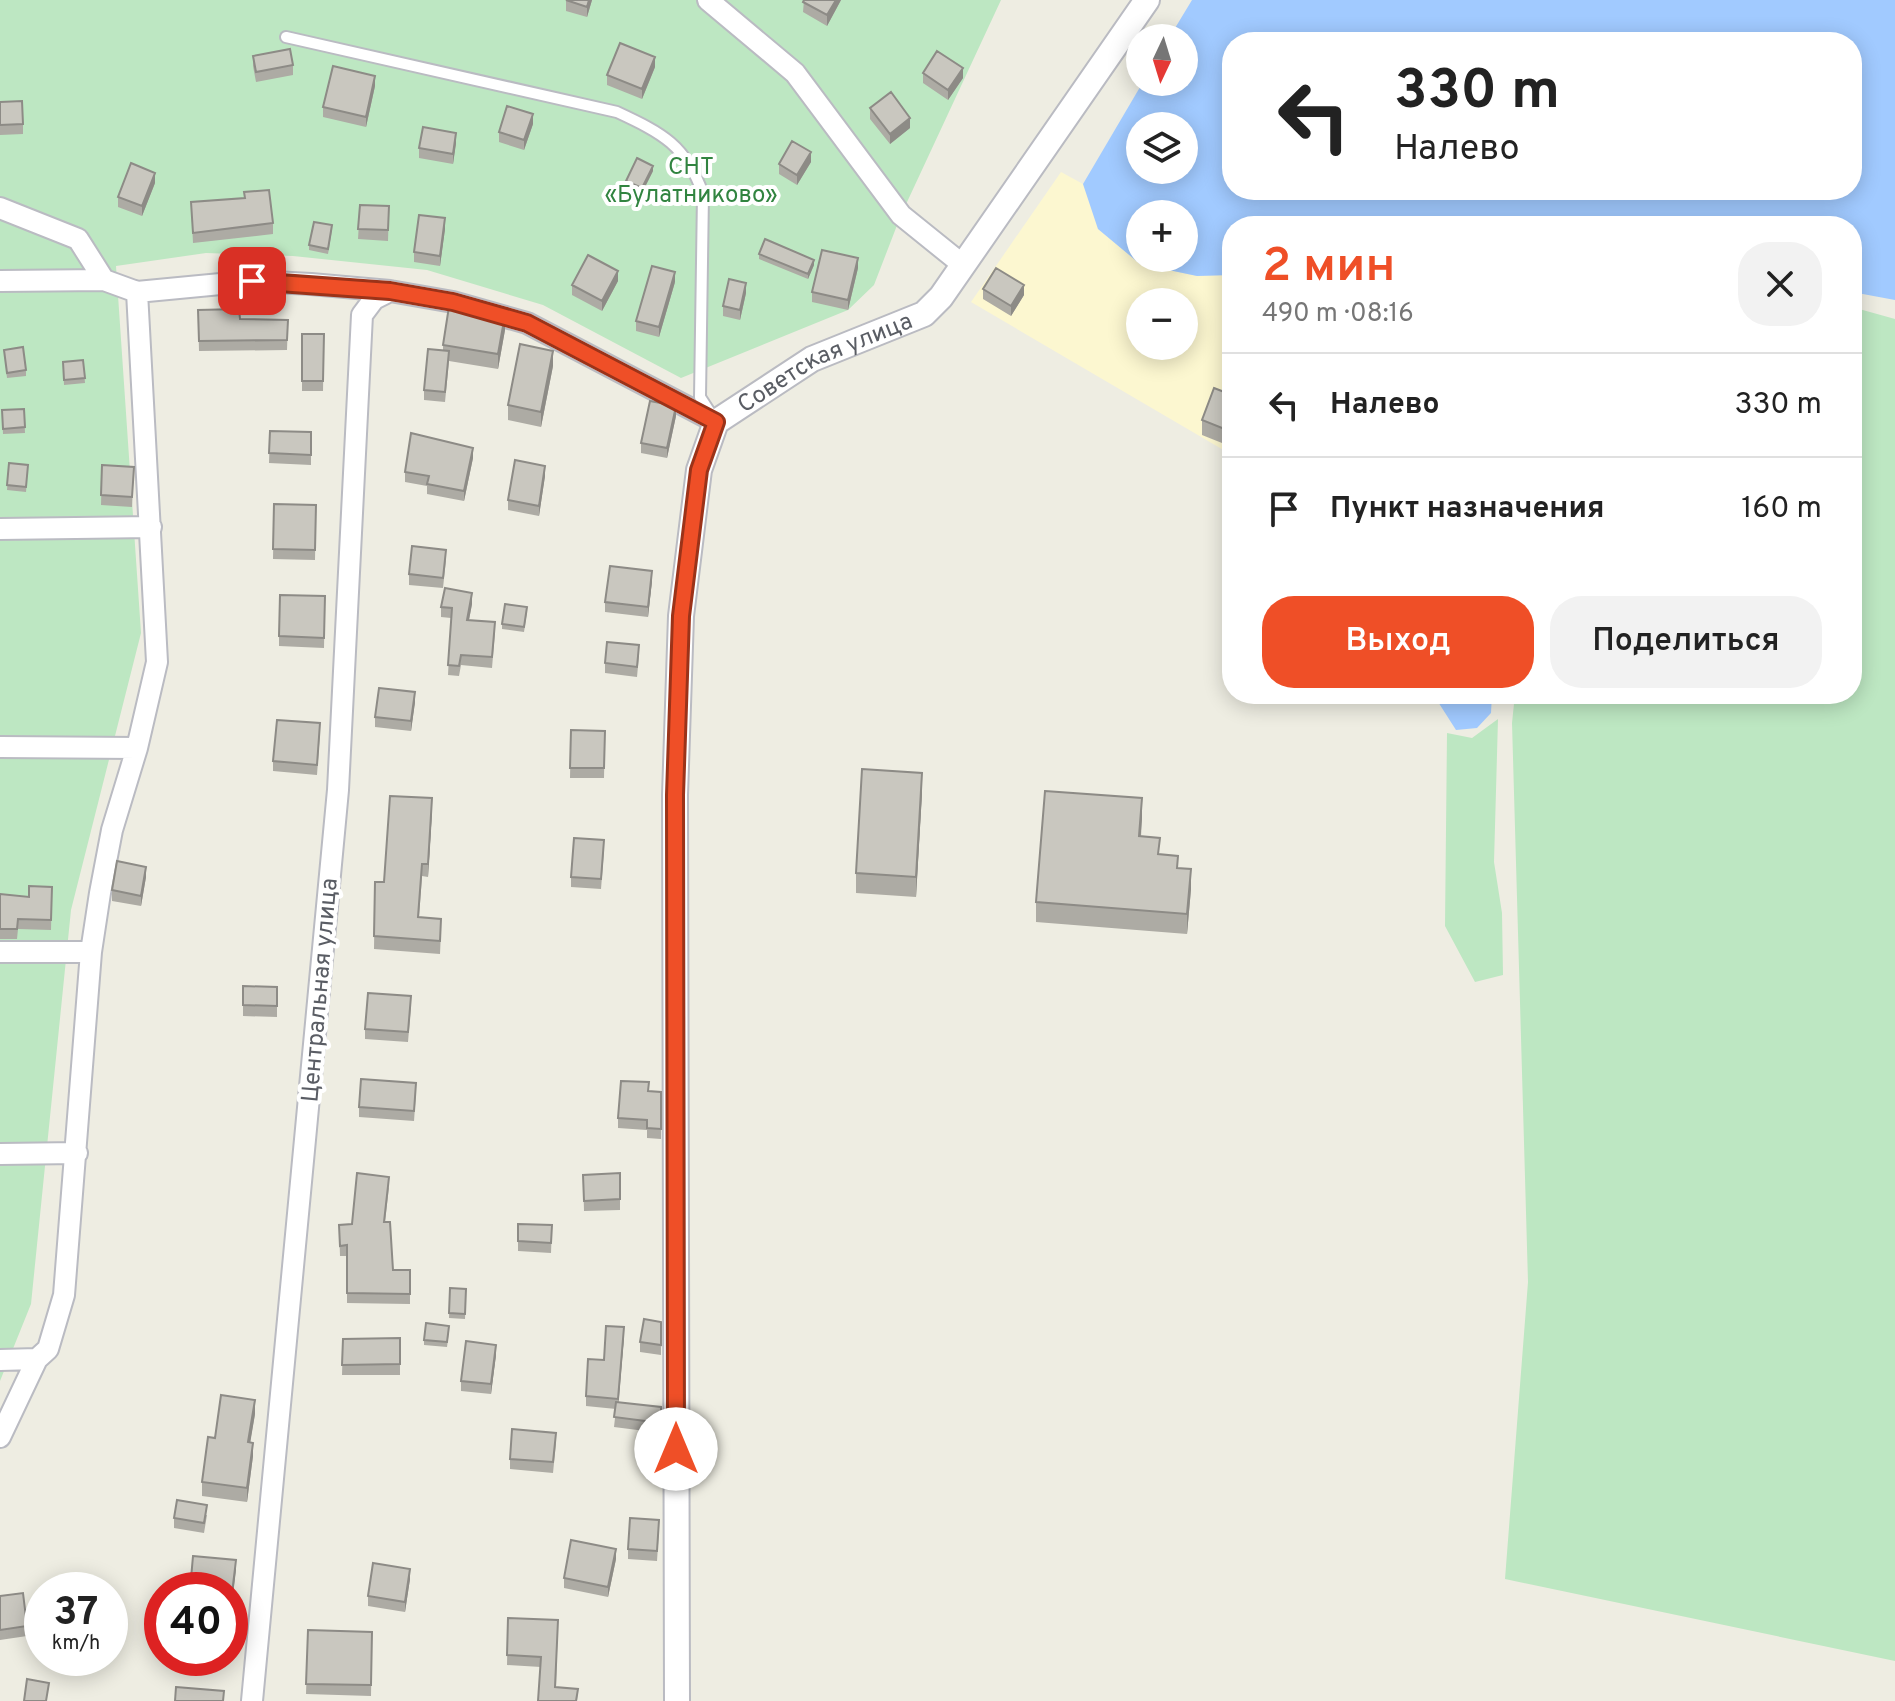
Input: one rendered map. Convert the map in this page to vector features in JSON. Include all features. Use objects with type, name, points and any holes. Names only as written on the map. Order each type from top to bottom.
[{"type":"street","points":[[710,0],[795,73],[901,215],[963,265],[1147,0]]},
{"type":"street","points":[[0,208],[78,239],[104,280]]},
{"type":"street","name":"Советская улица","points":[[677,1701],[675,795],[681,616],[699,470],[716,422],[812,359],[924,314],[963,265]]},
{"type":"street","points":[[0,281],[104,280],[137,292],[252,281],[390,291],[453,302],[527,323],[716,422]]},
{"type":"street","name":"Центральная улица","points":[[252,1701],[338,790],[362,315],[374,299],[390,291]]},
{"type":"street","points":[[0,1437],[37,1359],[48,1349],[64,1295],[91,952],[112,830],[137,748],[157,662],[137,292]]},
{"type":"street","points":[[0,529],[151,527]]},
{"type":"street","points":[[0,747],[137,748]]},
{"type":"street","points":[[0,952],[91,952]]},
{"type":"street","points":[[0,1154],[77,1153]]},
{"type":"street","points":[[0,1360],[37,1359]]},
{"type":"lane","points":[[286,37],[617,112],[663,133],[693,165],[703,194],[700,397],[716,422]]},
{"type":"green space","name":"СНТ «Булатниково»","points":[[0,0],[1001,0],[901,215],[874,285],[848,310],[681,378],[543,305],[427,270],[293,256],[206,253],[116,266],[141,633],[71,910],[31,1304],[0,1381]]},
{"type":"green space","points":[[1862,310],[1895,319],[1895,1661],[1505,1579],[1528,1282],[1512,723],[1514,704],[1862,704]]},
{"type":"green space","points":[[1498,719],[1494,862],[1502,913],[1503,975],[1475,982],[1445,926],[1447,733],[1472,738]]},
{"type":"sand","points":[[1061,172],[1083,184],[1098,229],[1126,252],[1126,272],[1222,275],[1222,449],[971,302]]},
{"type":"water","points":[[1192,0],[1895,0],[1895,300],[1862,294],[1862,216],[1222,216],[1222,275],[1197,276],[1178,272],[1198,272],[1198,200],[1126,200],[1126,252],[1098,229],[1083,184],[1135,96],[1198,96],[1198,24],[1177,24]]},
{"type":"water","points":[[1439,704],[1491,704],[1491,713],[1477,728],[1456,730]]},
{"type":"building","points":[[566,0],[589,0],[587,7]]},
{"type":"building","points":[[804,0],[836,0],[827,15]]},
{"type":"building","points":[[620,43],[655,57],[642,89],[607,75]]},
{"type":"building","points":[[290,49],[293,65],[256,72],[253,56]]},
{"type":"building","points":[[937,51],[963,68],[948,90],[923,73]]},
{"type":"building","points":[[333,66],[375,76],[366,117],[323,107]]},
{"type":"building","points":[[891,92],[910,118],[890,134],[870,108]]},
{"type":"building","points":[[22,101],[23,124],[0,125],[0,102]]},
{"type":"building","points":[[507,106],[533,114],[524,140],[499,132]]},
{"type":"building","points":[[423,127],[456,133],[453,154],[419,148]]},
{"type":"building","points":[[792,141],[811,152],[797,175],[779,164]]},
{"type":"building","points":[[637,158],[653,166],[642,188],[626,181]]},
{"type":"building","points":[[131,163],[155,173],[142,206],[118,197]]},
{"type":"building","points":[[269,190],[273,223],[193,233],[191,202],[245,198],[244,192]]},
{"type":"building","points":[[360,205],[389,206],[388,230],[358,229]]},
{"type":"building","points":[[419,215],[445,218],[440,256],[414,252]]},
{"type":"building","points":[[314,222],[332,225],[328,249],[309,245]]},
{"type":"building","points":[[765,239],[814,260],[808,274],[759,254]]},
{"type":"building","points":[[822,250],[858,258],[848,300],[812,292]]},
{"type":"building","points":[[588,255],[618,271],[602,301],[572,285]]},
{"type":"building","points":[[652,266],[675,272],[659,327],[636,321]]},
{"type":"building","points":[[996,268],[1024,285],[1011,306],[983,289]]},
{"type":"building","points":[[729,279],[746,283],[740,310],[723,306]]},
{"type":"building","points":[[450,300],[505,315],[498,354],[443,345]]},
{"type":"building","points":[[239,309],[240,319],[288,320],[287,340],[199,341],[198,310]]},
{"type":"building","points":[[302,334],[324,334],[323,381],[302,381]]},
{"type":"building","points":[[520,344],[553,351],[541,412],[508,405]]},
{"type":"building","points":[[23,347],[26,370],[7,373],[4,350]]},
{"type":"building","points":[[428,349],[449,351],[445,392],[424,390]]},
{"type":"building","points":[[83,360],[85,378],[64,380],[63,362]]},
{"type":"building","points":[[1214,388],[1222,391],[1222,428],[1202,420]]},
{"type":"building","points":[[650,401],[676,406],[667,448],[641,443]]},
{"type":"building","points":[[24,409],[25,427],[3,429],[2,410]]},
{"type":"building","points":[[270,431],[311,432],[311,455],[269,453]]},
{"type":"building","points":[[411,433],[473,448],[464,491],[427,484],[429,476],[405,472]]},
{"type":"building","points":[[515,460],[545,466],[539,506],[508,500]]},
{"type":"building","points":[[9,463],[28,465],[26,487],[7,485]]},
{"type":"building","points":[[102,465],[134,467],[132,497],[101,495]]},
{"type":"building","points":[[274,504],[316,505],[315,550],[273,549]]},
{"type":"building","points":[[412,546],[446,550],[443,578],[409,574]]},
{"type":"building","points":[[610,566],[652,571],[648,607],[605,602]]},
{"type":"building","points":[[445,588],[472,593],[467,620],[495,622],[492,657],[461,655],[459,666],[448,665],[452,608],[441,607]]},
{"type":"building","points":[[280,595],[325,596],[324,638],[279,636]]},
{"type":"building","points":[[505,604],[527,607],[524,627],[502,624]]},
{"type":"building","points":[[607,642],[639,645],[637,667],[605,663]]},
{"type":"building","points":[[379,688],[415,692],[411,721],[375,717]]},
{"type":"building","points":[[277,720],[320,723],[317,765],[273,761]]},
{"type":"building","points":[[571,730],[605,731],[604,768],[570,768]]},
{"type":"building","points":[[862,769],[922,773],[916,877],[856,873]]},
{"type":"building","points":[[1045,791],[1142,798],[1139,836],[1160,838],[1158,854],[1178,856],[1177,868],[1191,869],[1187,914],[1036,902]]},
{"type":"building","points":[[390,796],[432,798],[428,864],[422,864],[418,917],[441,919],[440,941],[374,936],[375,882],[384,882]]},
{"type":"building","points":[[574,838],[604,840],[601,879],[571,877]]},
{"type":"building","points":[[117,861],[146,867],[141,896],[112,890]]},
{"type":"building","points":[[29,886],[52,887],[51,920],[18,919],[17,929],[0,929],[0,894],[29,897]]},
{"type":"building","points":[[243,986],[277,987],[277,1006],[243,1005]]},
{"type":"building","points":[[368,993],[411,996],[408,1032],[365,1029]]},
{"type":"building","points":[[361,1079],[416,1083],[414,1111],[359,1107]]},
{"type":"building","points":[[621,1081],[649,1082],[648,1091],[661,1092],[661,1129],[647,1128],[647,1120],[618,1118]]},
{"type":"building","points":[[357,1173],[389,1177],[384,1222],[390,1222],[393,1270],[410,1270],[410,1294],[347,1293],[347,1245],[340,1246],[339,1225],[352,1224]]},
{"type":"building","points":[[620,1173],[620,1199],[584,1201],[583,1175]]},
{"type":"building","points":[[518,1224],[552,1225],[551,1243],[518,1241]]},
{"type":"building","points":[[450,1288],[466,1289],[465,1314],[449,1313]]},
{"type":"building","points":[[644,1319],[661,1322],[661,1345],[640,1342]]},
{"type":"building","points":[[426,1323],[449,1326],[447,1342],[424,1340]]},
{"type":"building","points":[[606,1326],[624,1327],[618,1399],[586,1396],[588,1359],[604,1360]]},
{"type":"building","points":[[400,1338],[400,1364],[342,1365],[343,1339]]},
{"type":"building","points":[[466,1341],[496,1345],[491,1384],[461,1381]]},
{"type":"building","points":[[221,1395],[255,1400],[248,1442],[253,1443],[247,1488],[202,1482],[208,1437],[215,1438]]},
{"type":"building","points":[[616,1402],[661,1407],[661,1423],[614,1417]]},
{"type":"building","points":[[512,1429],[556,1433],[553,1462],[510,1459]]},
{"type":"building","points":[[177,1500],[207,1505],[204,1523],[174,1518]]},
{"type":"building","points":[[630,1518],[659,1520],[657,1551],[628,1549]]},
{"type":"building","points":[[571,1540],[616,1549],[608,1587],[564,1578]]},
{"type":"building","points":[[193,1556],[236,1560],[235,1572],[192,1572]]},
{"type":"building","points":[[373,1563],[410,1569],[405,1602],[368,1596]]},
{"type":"building","points":[[23,1593],[24,1626],[0,1630],[0,1596]]},
{"type":"building","points":[[508,1618],[558,1620],[555,1687],[578,1689],[576,1701],[538,1701],[541,1657],[507,1655]]},
{"type":"building","points":[[308,1630],[372,1632],[371,1685],[306,1684]]},
{"type":"building","points":[[27,1679],[49,1683],[46,1701],[24,1701]]},
{"type":"building","points":[[176,1687],[224,1691],[223,1701],[175,1701]]},
{"type":"route","points":[[252,281],[390,291],[453,302],[527,323],[716,422],[699,470],[681,616],[675,795],[676,1449]]}]
